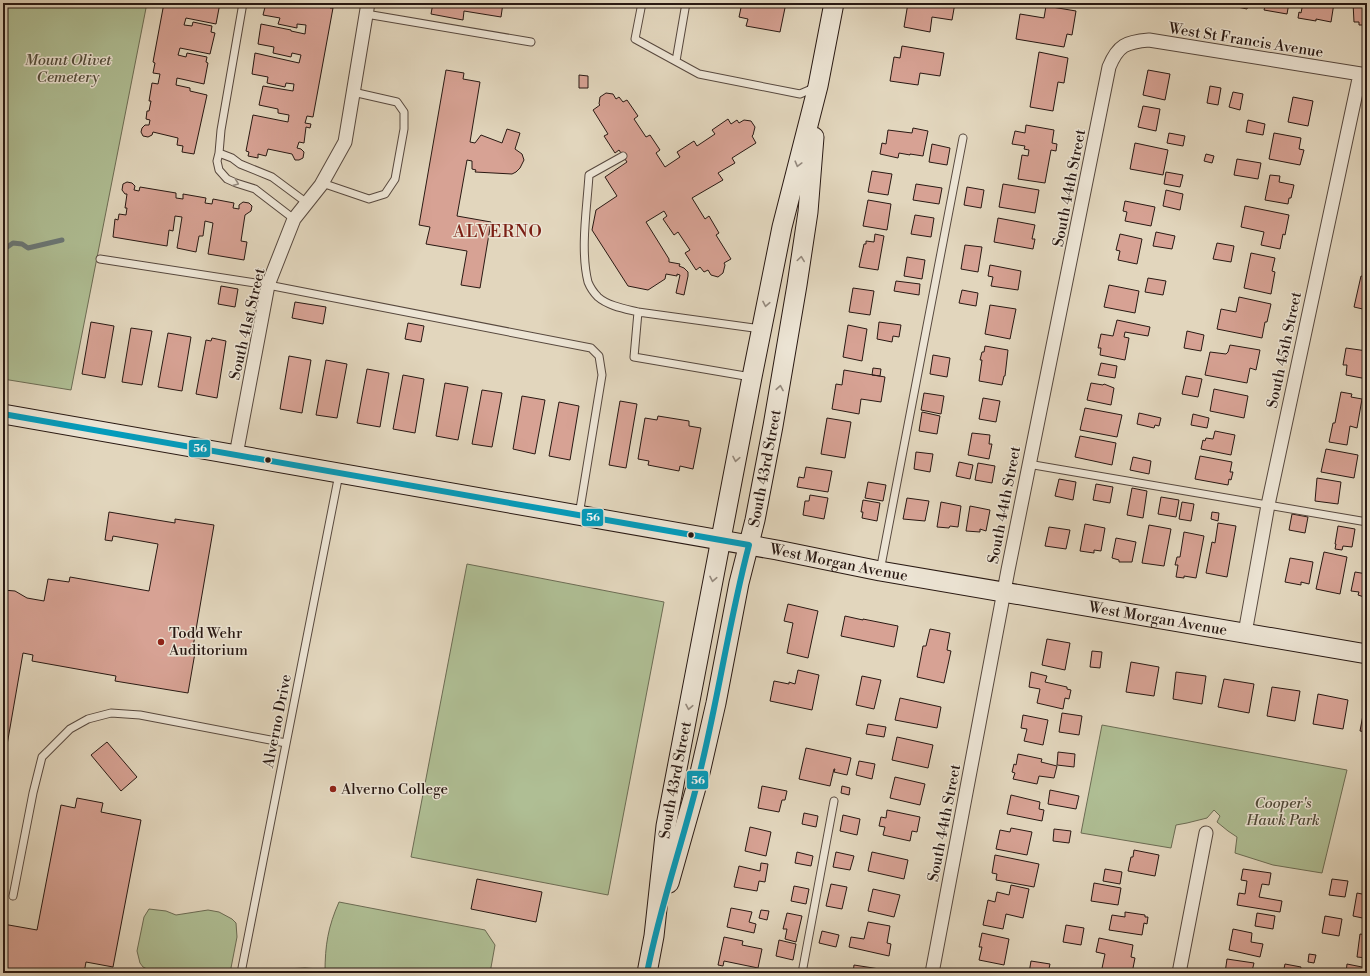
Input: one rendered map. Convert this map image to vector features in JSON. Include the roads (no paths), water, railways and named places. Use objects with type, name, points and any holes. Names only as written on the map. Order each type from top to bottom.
[{"type":"main road","name":"South 43rd Street","points":[[647,973],[654,936],[666,826],[743,421],[783,221],[818,86],[834,3]]},
{"type":"main road","name":"South 43rd Street","points":[[654,936],[699,777],[716,703],[739,583],[755,520],[773,426],[808,212],[818,86]]},
{"type":"main road","name":"West Morgan Avenue","points":[[3,414],[749,545],[880,571],[1367,654]]},
{"type":"main road","points":[[743,421],[773,426]]},
{"type":"street","name":"South 41st Street","points":[[236,455],[268,285],[294,219],[322,183],[345,142],[367,8]]},
{"type":"street","name":"West St Francis Avenue","points":[[1121,48],[1134,42],[1149,40],[1363,74]]},
{"type":"street","name":"South 44th Street","points":[[932,973],[1028,464],[1078,227],[1109,67],[1114,55],[1121,48]]},
{"type":"street","name":"South 45th Street","points":[[1244,633],[1268,505],[1363,74]]},
{"type":"street","points":[[1178,973],[1206,833]]},
{"type":"lane","points":[[243,3],[221,130],[220,154],[217,161],[218,170],[227,178],[236,183],[255,189],[294,219]]},
{"type":"lane","points":[[642,3],[635,39],[699,74],[800,94],[818,86]]},
{"type":"lane","points":[[676,61],[686,3]]},
{"type":"lane","points":[[367,8],[531,42]]},
{"type":"lane","points":[[322,183],[369,199],[385,194],[395,179],[404,129],[404,112],[397,102],[353,92]]},
{"type":"lane","points":[[880,571],[963,138]]},
{"type":"lane","points":[[220,154],[272,177],[307,203]]},
{"type":"lane","points":[[623,156],[589,175],[585,234],[586,264],[589,284],[599,298],[618,308],[638,312],[761,329]]},
{"type":"lane","points":[[100,259],[268,285],[591,348],[599,356],[602,375],[579,516]]},
{"type":"lane","points":[[638,312],[634,357],[752,377]]},
{"type":"lane","points":[[1028,464],[1367,522]]},
{"type":"lane","name":"Alverno Drive","points":[[241,973],[339,474]]},
{"type":"lane","points":[[14,896],[33,793],[42,757],[70,729],[88,720],[111,713],[140,715],[286,743]]},
{"type":"lane","points":[[802,973],[834,801]]},
{"type":"waterway","points":[[3,250],[13,243],[22,244],[28,248],[62,240]]},
{"type":"place","name":"Todd Wehr Auditorium","points":[[161,642]]},
{"type":"place","name":"Alverno College","points":[[333,789]]},
{"type":"district","name":"ALVERNO","points":[[498,231]]},
{"type":"park label","name":"Mount Olivet Cemetery","points":[[68,68]]},
{"type":"park label","name":"Cooper's Hawk Park","points":[[1283,812]]}]
